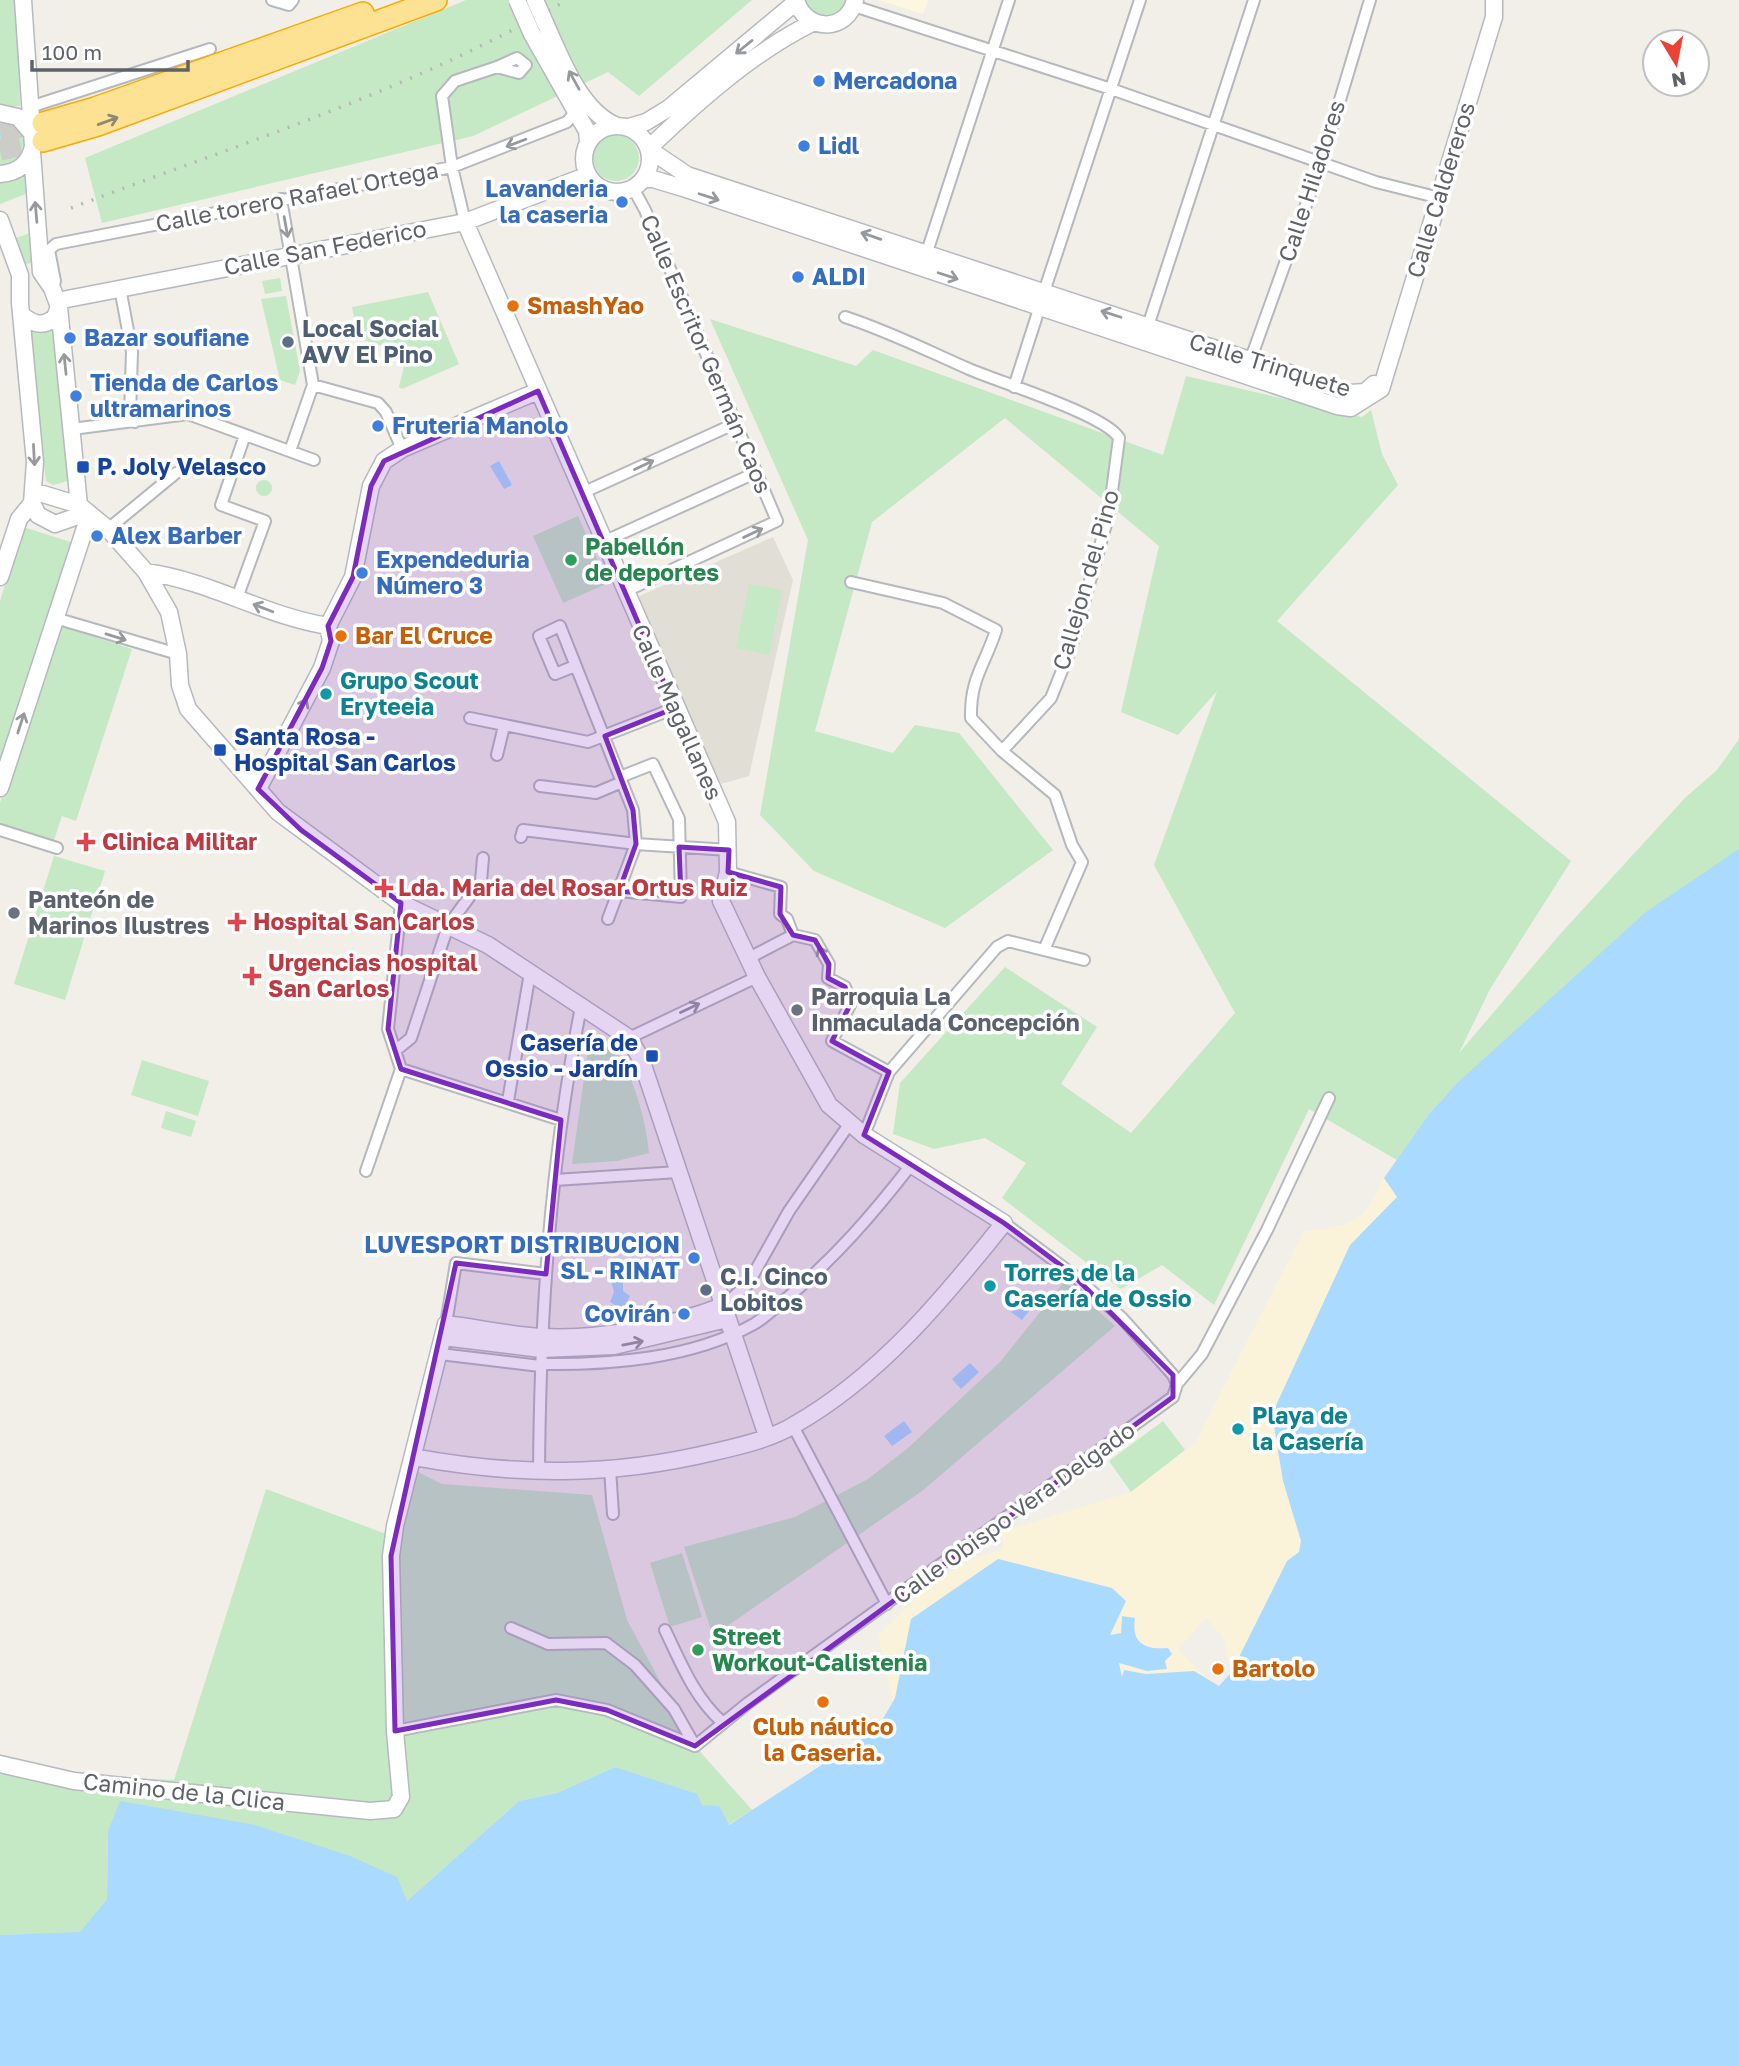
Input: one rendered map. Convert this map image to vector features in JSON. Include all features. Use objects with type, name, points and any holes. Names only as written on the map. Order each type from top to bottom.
[{"type":"highway","points":[[36,131],[398,0]]},
{"type":"highway","points":[[36,131],[98,125],[436,0]]},
{"type":"street","points":[[0,788],[86,525],[79,505],[56,299],[41,272],[36,131],[23,0]]},
{"type":"street","points":[[272,0],[291,3]]},
{"type":"street","points":[[517,0],[532,34],[587,131],[584,162],[588,175],[603,189],[623,192],[638,184],[650,165],[649,149],[642,135],[593,109],[578,88],[535,0]]},
{"type":"street","points":[[926,255],[1009,0]]},
{"type":"street","points":[[1014,387],[1140,0]]},
{"type":"street","points":[[1148,326],[1254,0]]},
{"type":"street","name":"Calle Hiladores","points":[[1250,361],[1321,163],[1370,0]]},
{"type":"street","name":"Calle Caldereros","points":[[1382,380],[1494,15],[1494,0]]},
{"type":"street","points":[[588,142],[599,131],[646,122],[668,108],[796,1],[805,18],[813,23],[832,25],[841,21],[855,3],[1376,182],[1440,198]]},
{"type":"street","points":[[649,149],[678,120],[781,39],[813,23]]},
{"type":"street","points":[[0,174],[20,169],[36,131],[210,49]]},
{"type":"street","points":[[465,222],[452,167],[442,96],[455,81],[497,67]]},
{"type":"street","name":"Calle torero Rafael Ortega","points":[[56,299],[51,247],[78,239],[452,167],[567,122],[575,112]]},
{"type":"street","points":[[0,113],[18,117],[36,131]]},
{"type":"street","name":"Calle Trinquete","points":[[649,149],[687,175],[926,255],[1343,408],[1359,406],[1369,399],[1381,389],[1382,380]]},
{"type":"street","name":"Calle San Federico","points":[[21,314],[28,321],[42,324],[55,317],[56,299],[465,222],[588,175]]},
{"type":"street","name":"Calle Trinquete","points":[[638,184],[673,185],[1042,299],[1148,326],[1350,393],[1365,392],[1382,380]]},
{"type":"street","name":"Calle Escritor Germán Caos","points":[[624,592],[777,522],[645,210],[638,184]]},
{"type":"street","points":[[281,199],[313,385],[290,451]]},
{"type":"street","points":[[0,220],[20,275],[21,314],[35,461],[33,497],[38,515],[55,524],[75,517],[79,505]]},
{"type":"street","name":"Calle Magallanes","points":[[465,222],[624,592],[727,822],[728,873],[721,901],[747,959],[810,1077],[829,1105],[864,1135],[911,1165]]},
{"type":"street","points":[[20,275],[41,272]]},
{"type":"street","points":[[120,288],[132,352],[132,419]]},
{"type":"street","name":"Callejon del Pino","points":[[845,317],[886,331],[1106,426],[1117,434],[1120,443],[1110,514],[1097,549],[1071,648],[1051,698],[1002,751]]},
{"type":"street","points":[[313,385],[378,403],[386,412],[402,449]]},
{"type":"street","points":[[257,789],[322,668],[331,641],[328,626],[353,577],[372,486],[384,461],[402,449],[538,391]]},
{"type":"street","points":[[72,429],[132,419],[188,414],[314,460]]},
{"type":"street","points":[[582,493],[734,424]]},
{"type":"street","points":[[237,598],[265,521],[221,505],[245,435]]},
{"type":"street","points":[[108,528],[176,472]]},
{"type":"street","points":[[603,542],[755,472]]},
{"type":"street","points":[[33,497],[79,505],[108,528],[146,572],[166,604],[178,654],[180,685],[188,709],[257,789],[301,830],[401,903],[488,945],[629,1038],[640,1059],[767,1436]]},
{"type":"street","points":[[0,577],[19,519],[33,497]]},
{"type":"street","points":[[146,572],[195,582],[300,622],[328,626]]},
{"type":"street","points":[[852,582],[943,603],[996,631],[977,671],[971,699],[971,718],[1002,751],[1055,795],[1072,845],[1082,862],[1044,950]]},
{"type":"street","points":[[55,618],[178,654]]},
{"type":"street","points":[[575,666],[633,810],[636,844],[608,919]]},
{"type":"street","points":[[471,718],[588,742],[675,708]]},
{"type":"street","points":[[497,755],[503,726]]},
{"type":"street","points":[[540,786],[596,793],[653,764],[679,819],[681,897],[619,891]]},
{"type":"street","points":[[0,830],[57,848]]},
{"type":"street","points":[[522,834],[729,850]]},
{"type":"street","points":[[396,1050],[411,1038],[448,926],[481,881],[483,859]]},
{"type":"street","points":[[728,873],[781,887],[780,914],[787,919],[793,934]]},
{"type":"street","points":[[366,1171],[401,1069],[388,1029],[401,903]]},
{"type":"street","points":[[747,959],[793,934],[815,940],[829,964],[828,978],[845,987],[851,1003],[832,1041],[889,1072]]},
{"type":"street","points":[[864,1135],[889,1072],[997,947],[1008,941],[1084,960]]},
{"type":"street","points":[[508,1101],[530,973]]},
{"type":"street","points":[[629,1038],[757,977]]},
{"type":"street","points":[[539,1473],[540,1354],[546,1274],[561,1120],[581,1007]]},
{"type":"street","points":[[401,1069],[561,1120]]},
{"type":"street","name":"Calle Obispo Vera Delgado","points":[[695,1746],[722,1722],[1172,1397],[1177,1384],[1202,1354],[1267,1230],[1329,1098]]},
{"type":"street","points":[[728,1320],[789,1211],[850,1123]]},
{"type":"street","points":[[443,1338],[540,1354],[614,1346],[728,1320],[755,1323],[810,1279],[861,1229],[911,1165],[1004,1223],[1071,1273],[1122,1318],[1173,1375],[1177,1384]]},
{"type":"street","points":[[555,1180],[678,1172]]},
{"type":"street","points":[[413,1457],[473,1468],[539,1473],[610,1469],[689,1458],[793,1426],[845,1391],[908,1333],[937,1305],[1004,1223]]},
{"type":"street","points":[[546,1274],[456,1264],[443,1338],[391,1556],[395,1731],[556,1700],[607,1710],[695,1746]]},
{"type":"street","points":[[793,1426],[887,1604]]},
{"type":"street","points":[[610,1469],[613,1514]]},
{"type":"street","points":[[511,1628],[548,1644],[606,1643],[635,1665],[674,1709],[695,1746]]},
{"type":"street","points":[[665,1630],[694,1689],[706,1707],[722,1722]]},
{"type":"street","name":"Camino de la Clica","points":[[0,1764],[74,1781],[370,1811],[394,1809],[401,1797],[395,1731]]},
{"type":"highlighted area","points":[[538,391],[675,708],[605,736],[633,810],[636,844],[619,891],[681,897],[679,847],[729,850],[728,872],[781,887],[780,914],[793,935],[815,940],[829,964],[828,978],[845,987],[851,1003],[832,1041],[889,1072],[864,1135],[1004,1223],[1071,1273],[1173,1375],[1173,1397],[695,1746],[607,1710],[556,1700],[395,1731],[391,1556],[456,1263],[546,1274],[561,1120],[401,1069],[388,1029],[401,903],[301,830],[258,789],[322,668],[331,641],[328,626],[353,577],[371,486],[384,461]]},
{"type":"shaded area","points":[[879,0],[928,0],[923,14]]},
{"type":"shaded area","points":[[773,537],[793,580],[749,776],[721,784],[635,598]]},
{"type":"green space","points":[[0,0],[16,0],[20,106],[0,107]]},
{"type":"green space","points":[[466,0],[752,0],[639,96],[608,72],[473,136],[102,223],[85,158]]},
{"type":"green space","points":[[801,0],[846,0],[840,12],[834,16],[823,17],[814,13]]},
{"type":"green space","points":[[0,121],[17,126],[25,139],[19,159],[0,166]]},
{"type":"green space","points":[[616,135],[632,142],[639,158],[632,174],[616,181],[600,174],[593,158],[600,142]]},
{"type":"green space","points":[[26,173],[28,193],[0,204],[0,178]]},
{"type":"green space","points":[[32,232],[34,262],[24,265],[14,239]]},
{"type":"green space","points":[[280,278],[282,291],[265,294],[262,281]]},
{"type":"green space","points":[[428,292],[459,364],[402,389],[399,387],[407,354],[358,338],[352,307]]},
{"type":"green space","points":[[286,296],[300,371],[295,385],[280,380],[261,299]]},
{"type":"green space","points":[[710,319],[856,366],[873,350],[1163,455],[1186,376],[1362,417],[1371,410],[1382,454],[1398,485],[1277,621],[1571,861],[1490,989],[1459,1053],[1562,932],[1685,798],[1717,770],[1739,739],[1739,855],[1456,1084],[1429,1114],[1397,1160],[1309,1109],[1214,1305],[1162,1265],[1121,1289],[1002,1198],[1026,1163],[985,1138],[934,1149],[893,1134],[900,1083],[1005,967],[1097,1027],[1061,1084],[1131,1133],[1235,1013],[1154,865],[1217,691],[1178,735],[1121,712],[1159,546],[1005,418],[872,522],[815,731],[893,753],[915,725],[959,733],[1053,850],[945,928],[814,871],[760,815],[808,540]]},
{"type":"green space","points":[[54,326],[71,480],[53,485],[46,481],[26,333],[29,329]]},
{"type":"green space","points":[[261,480],[267,480],[272,488],[270,494],[261,496],[256,491],[256,485]]},
{"type":"green space","name":"Pabellón de deportes","points":[[578,516],[608,583],[563,603],[533,536]]},
{"type":"green space","points":[[23,527],[71,542],[0,771],[0,601]]},
{"type":"green space","points":[[749,584],[782,590],[769,655],[736,648]]},
{"type":"green space","points":[[58,625],[132,649],[76,821],[62,816],[53,843],[0,826],[0,803]]},
{"type":"green space","points":[[54,856],[105,871],[65,1000],[14,984]]},
{"type":"green space","points":[[594,1037],[617,1054],[629,1075],[646,1129],[649,1153],[617,1161],[572,1164],[588,1050]]},
{"type":"green space","points":[[142,1060],[209,1081],[198,1116],[131,1095]]},
{"type":"green space","points":[[166,1111],[196,1121],[191,1137],[161,1128]]},
{"type":"green space","points":[[1065,1281],[1115,1326],[922,1491],[713,1636],[684,1547],[795,1517],[868,1479],[908,1448],[1000,1362]]},
{"type":"green space","points":[[1163,1421],[1185,1450],[1131,1492],[1109,1461]]},
{"type":"green space","points":[[410,1468],[442,1484],[592,1495],[627,1620],[695,1746],[752,1810],[728,1825],[702,1805],[615,1767],[557,1793],[519,1801],[407,1901],[108,1831],[107,1899],[80,1933],[0,1935],[0,1757],[66,1775],[174,1780],[266,1489],[394,1537]]},
{"type":"green space","points":[[682,1553],[702,1617],[670,1627],[650,1563]]},
{"type":"sand","name":"Playa de la Casería","points":[[1384,1178],[1398,1197],[1302,1546],[1231,1673],[1223,1637],[1206,1618],[1178,1649],[1216,1689],[1122,1679],[1111,1633],[929,1639],[893,1702],[878,1635],[921,1594],[949,1573],[982,1556],[1003,1549],[1002,1532],[1131,1492],[1195,1443],[1304,1231],[1334,1227],[1354,1220],[1369,1205]]},
{"type":"water","points":[[0,133],[9,136],[11,149],[2,154]]},
{"type":"water","points":[[499,461],[512,485],[504,489],[490,466]]},
{"type":"water","points":[[1739,849],[1739,2066],[0,2066],[0,1935],[80,1932],[107,1899],[108,1831],[120,1801],[255,1825],[350,1856],[397,1877],[407,1901],[519,1801],[557,1793],[615,1767],[697,1794],[702,1805],[719,1806],[729,1825],[877,1729],[895,1698],[911,1619],[998,1559],[1112,1588],[1126,1601],[1110,1635],[1121,1633],[1122,1616],[1135,1618],[1135,1634],[1141,1643],[1153,1648],[1168,1648],[1172,1654],[1165,1661],[1167,1669],[1147,1671],[1119,1663],[1122,1677],[1124,1670],[1146,1674],[1194,1671],[1219,1686],[1231,1673],[1287,1561],[1299,1552],[1301,1541],[1283,1481],[1272,1414],[1350,1245],[1397,1197],[1384,1178],[1429,1114],[1456,1084],[1646,912]]},
{"type":"water","points":[[615,1277],[623,1280],[623,1291],[630,1296],[626,1305],[618,1307],[610,1302],[614,1292],[611,1281]]},
{"type":"water","points":[[1027,1293],[1037,1301],[1022,1320],[1011,1312]]},
{"type":"water","points":[[970,1363],[979,1372],[961,1389],[952,1379]]},
{"type":"water","points":[[904,1421],[912,1432],[892,1446],[884,1436]]},
{"type":"tunnel","points":[[0,131],[43,123]]},
{"type":"tunnel","points":[[0,150],[43,141]]},
{"type":"railway","points":[[71,208],[387,88],[509,32],[567,0]]},
{"type":"place","name":"Mercadona","points":[[819,81]]},
{"type":"place","name":"Lidl","points":[[804,146]]},
{"type":"place","name":"Lavanderia la caseria","points":[[622,202]]},
{"type":"place","name":"ALDI","points":[[798,277]]},
{"type":"place","name":"SmashYao","points":[[513,306]]},
{"type":"place","name":"Bazar soufiane","points":[[70,338]]},
{"type":"place","name":"Local Social AVV El Pino","points":[[288,342]]},
{"type":"place","name":"Tienda de Carlos ultramarinos","points":[[76,396]]},
{"type":"place","name":"Fruteria Manolo","points":[[378,426]]},
{"type":"place","name":"P. Joly Velasco","points":[[83,467]]},
{"type":"place","name":"Alex Barber","points":[[97,536]]},
{"type":"place","name":"Pabellón de deportes","points":[[571,560]]},
{"type":"place","name":"Expendeduria Número 3","points":[[362,573]]},
{"type":"place","name":"Bar El Cruce","points":[[341,636]]},
{"type":"place","name":"Grupo Scout Eryteeia","points":[[326,694]]},
{"type":"place","name":"Santa Rosa - Hospital San Carlos","points":[[220,750]]},
{"type":"place","name":"Clinica Militar","points":[[86,842]]},
{"type":"place","name":"Lda. Maria del Rosar Ortus Ruiz","points":[[384,888]]},
{"type":"place","name":"Panteón de Marinos Ilustres","points":[[14,913]]},
{"type":"place","name":"Hospital San Carlos","points":[[237,922]]},
{"type":"place","name":"Urgencias hospital San Carlos","points":[[252,976]]},
{"type":"place","name":"Parroquia La Inmaculada Concepción","points":[[797,1010]]},
{"type":"place","name":"Casería de Ossio - Jardín","points":[[652,1056]]},
{"type":"place","name":"LUVESPORT DISTRIBUCION SL - RINAT","points":[[694,1258]]},
{"type":"place","name":"Torres de la Casería de Ossio","points":[[990,1286]]},
{"type":"place","name":"C.I. Cinco Lobitos","points":[[706,1290]]},
{"type":"place","name":"Covirán","points":[[684,1314]]},
{"type":"place","name":"Playa de la Casería","points":[[1238,1429]]},
{"type":"place","name":"Street Workout-Calistenia","points":[[698,1650]]},
{"type":"place","name":"Bartolo","points":[[1218,1669]]},
{"type":"place","name":"Club náutico la Caseria.","points":[[823,1702]]}]
